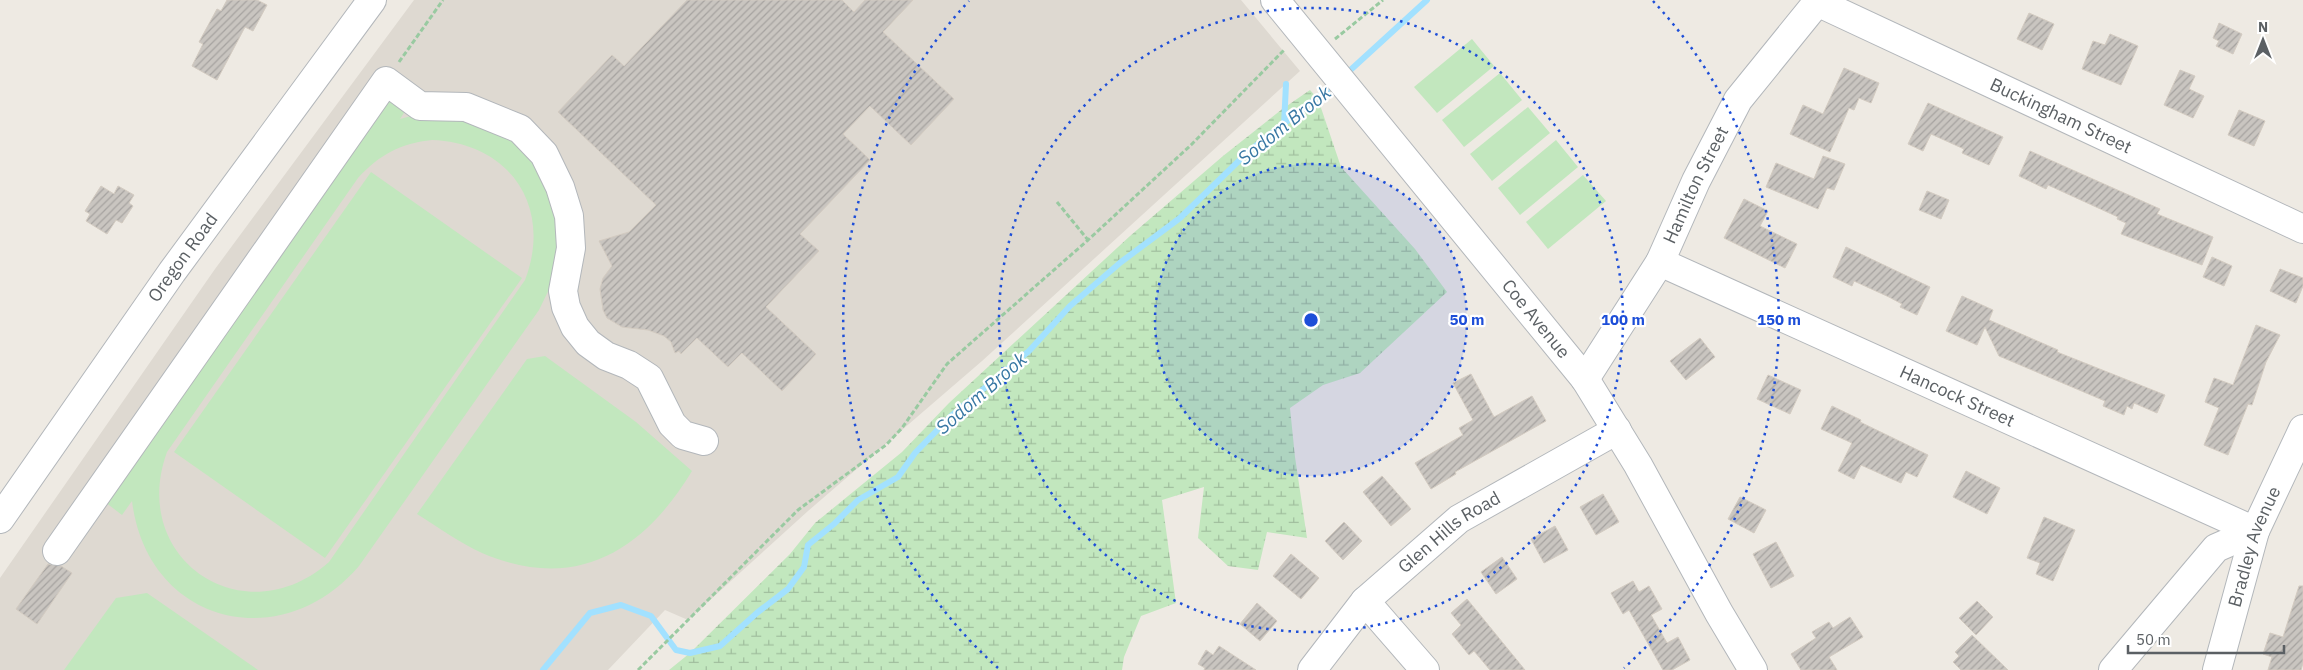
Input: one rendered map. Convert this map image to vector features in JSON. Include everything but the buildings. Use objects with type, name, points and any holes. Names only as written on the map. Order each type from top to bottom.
[{"type":"street","name":"Oregon Road","points":[[0,519],[172,272],[372,0]]},
{"type":"street","name":"Coe Avenue","points":[[1275,0],[1329,51],[1355,97],[1585,379],[1617,430],[1753,670]]},
{"type":"street","name":"Buckingham Street","points":[[1818,1],[2303,229]]},
{"type":"street","name":"Hamilton Street","points":[[1585,379],[1660,262],[1696,181],[1738,100],[1818,1]]},
{"type":"street","points":[[58,551],[386,81],[420,106],[466,107],[520,129],[544,154],[560,187],[569,216],[571,248],[563,291],[566,307],[575,327],[594,348],[606,356],[629,364],[649,378],[672,424],[683,435],[704,441]]},
{"type":"street","name":"Hancock Street","points":[[1660,262],[2255,531]]},
{"type":"street","name":"Bradley Avenue","points":[[2217,670],[2255,531],[2303,429]]},
{"type":"street","name":"Glen Hills Road","points":[[1312,670],[1365,602],[1459,519],[1617,430]]},
{"type":"street","points":[[2113,670],[2216,548],[2255,531]]},
{"type":"street","points":[[1365,602],[1424,670]]},
{"type":"path","points":[[386,81],[443,0]]},
{"type":"path","points":[[1329,51],[1383,0]]},
{"type":"path","points":[[638,670],[798,510],[886,445],[902,428],[947,364],[1088,240],[1197,138],[1286,48]]},
{"type":"path","points":[[1057,202],[1088,240]]},
{"type":"shaded area","points":[[414,0],[1241,0],[1300,71],[982,361],[808,511],[688,620],[665,610],[608,670],[0,670],[0,578],[215,269]]},
{"type":"green space","points":[[1472,39],[1494,66],[1437,113],[1414,87]]},
{"type":"green space","points":[[1500,73],[1522,100],[1464,147],[1442,120]]},
{"type":"green space","points":[[388,90],[409,105],[400,119],[415,115],[454,115],[509,136],[537,164],[560,217],[556,275],[539,310],[359,566],[327,595],[292,612],[256,618],[222,614],[190,599],[163,576],[143,543],[132,501],[122,515],[101,499]],"holes":[[[432,140],[460,144],[483,153],[503,166],[518,184],[528,204],[533,228],[532,253],[525,280],[329,562],[296,583],[262,592],[230,588],[202,575],[179,554],[164,525],[159,491],[167,452],[358,178],[382,157],[400,147]]]},
{"type":"green space","points":[[1310,90],[1318,99],[1341,167],[1415,249],[1447,292],[1360,373],[1323,385],[1290,408],[1307,538],[1267,532],[1258,570],[1228,566],[1198,538],[1204,487],[1162,500],[1176,603],[1141,616],[1124,657],[1122,670],[669,670],[690,653],[790,554],[815,523],[902,452],[949,403],[1130,236],[1223,156],[1281,110]]},
{"type":"green space","points":[[1528,107],[1550,133],[1492,181],[1470,154]]},
{"type":"green space","points":[[1556,140],[1578,167],[1520,215],[1498,188]]},
{"type":"green space","points":[[371,172],[522,278],[325,558],[174,452]]},
{"type":"green space","points":[[1583,175],[1606,201],[1548,249],[1526,222]]},
{"type":"green space","points":[[545,356],[636,422],[692,471],[673,499],[652,524],[629,543],[604,557],[576,566],[547,568],[516,564],[482,553],[457,540],[417,514],[527,359]]},
{"type":"green space","points":[[147,593],[258,670],[64,670],[116,598]]},
{"type":"waterway","name":"Sodom Brook","points":[[1345,75],[1427,0]]},
{"type":"waterway","name":"Sodom Brook","points":[[543,670],[590,613],[621,605],[651,616],[676,650],[690,653],[720,646],[758,612],[788,589],[804,567],[808,545],[834,524],[858,500],[898,477],[915,453],[951,416],[1029,351],[1070,306],[1121,262],[1180,218],[1249,151],[1336,83]]},
{"type":"waterway","points":[[1284,125],[1286,84]]}]
